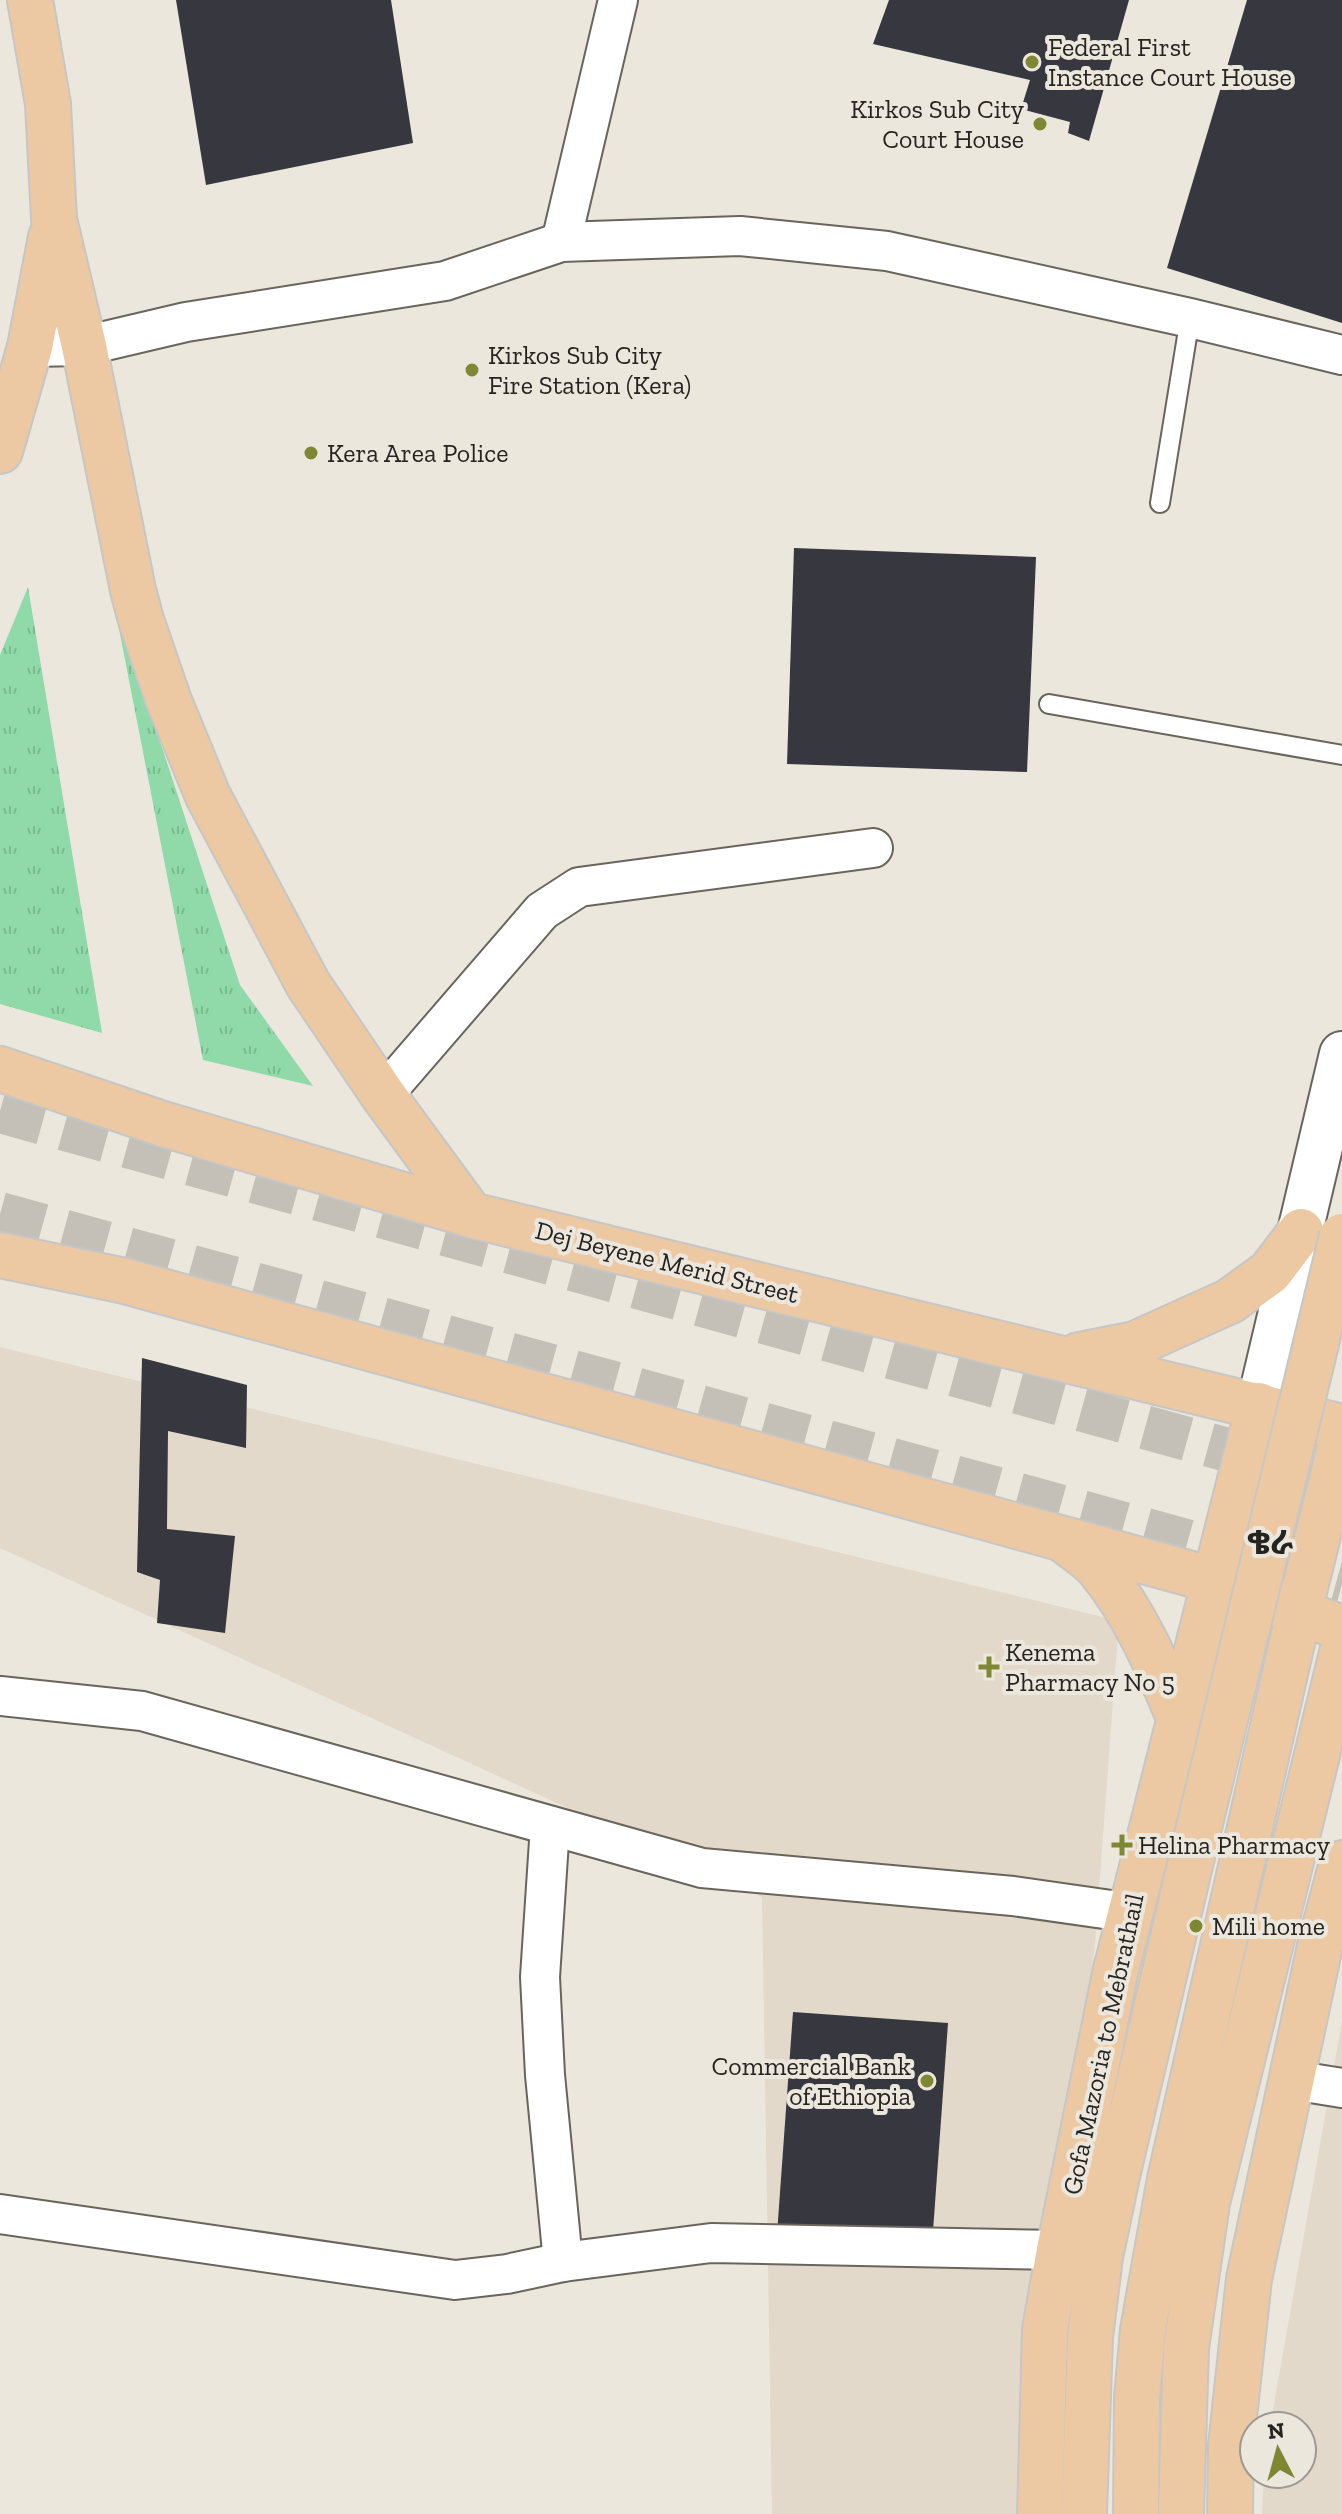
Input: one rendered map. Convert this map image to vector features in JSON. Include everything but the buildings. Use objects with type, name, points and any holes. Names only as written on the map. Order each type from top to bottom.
[{"type":"main road","points":[[30,0],[48,104],[54,219],[84,346],[137,605],[169,701],[208,796],[308,984],[383,1095],[471,1215]]},
{"type":"main road","points":[[0,451],[15,343],[54,219]]},
{"type":"main road","points":[[1084,2514],[1090,2337],[1100,2257],[1194,1848],[1321,1234],[1342,1054]]},
{"type":"main road","name":"Dej Beyene Merid Street","points":[[0,1069],[163,1124],[471,1215],[1342,1427]]},
{"type":"main road","points":[[1063,1358],[1135,1344],[1230,1301],[1321,1234]]},
{"type":"main road","points":[[1259,1405],[1321,1234]]},
{"type":"main road","points":[[0,1255],[125,1281],[1213,1580],[1342,1628]]},
{"type":"main road","name":"Gofa Mazoria to Mebrathail","points":[[1040,2514],[1045,2330],[1100,2040],[1259,1405]]},
{"type":"main road","points":[[1136,2514],[1137,2397],[1143,2330],[1156,2250],[1299,1612],[1342,1439]]},
{"type":"main road","points":[[1063,1539],[1097,1567],[1116,1594],[1155,1658],[1179,1718]]},
{"type":"main road","points":[[1181,2514],[1186,2348],[1207,2203],[1342,1653]]},
{"type":"main road","points":[[1230,2514],[1231,2445],[1249,2279],[1321,1941],[1342,1863]]},
{"type":"street","points":[[561,242],[618,0]]},
{"type":"street","points":[[15,343],[84,346],[186,322],[445,281],[561,242],[740,236],[887,251],[1340,349]]},
{"type":"street","points":[[383,1095],[542,911],[579,887],[873,848]]},
{"type":"street","points":[[0,1696],[142,1711],[702,1868],[1013,1896],[1132,1913]]},
{"type":"street","points":[[550,1826],[540,1977],[545,2075],[563,2262]]},
{"type":"street","points":[[1292,2080],[1342,2088]]},
{"type":"street","points":[[0,2214],[455,2280],[711,2243],[1059,2250]]},
{"type":"lane","points":[[1160,503],[1190,318]]},
{"type":"lane","points":[[1049,704],[1342,755]]},
{"type":"shaded area","points":[[0,1347],[1119,1621],[1062,2387],[1059,2514],[772,2514],[762,1897],[0,1548]]},
{"type":"shaded area","points":[[1342,2021],[1342,2514],[1262,2514],[1263,2490],[1318,2490],[1318,2410],[1273,2410]]},
{"type":"green space","points":[[28,587],[102,1033],[0,1004],[0,655]]},
{"type":"green space","points":[[113,598],[240,985],[313,1086],[203,1060]]},
{"type":"tunnel","points":[[0,1111],[1282,1465]]},
{"type":"tunnel","points":[[0,1214],[1342,1584]]},
{"type":"place","name":"Federal First Instance Court House","points":[[1032,62]]},
{"type":"place","name":"Kirkos Sub City Court House","points":[[1040,124]]},
{"type":"place","name":"Kirkos Sub City Fire Station (Kera)","points":[[472,370]]},
{"type":"place","name":"Kera Area Police","points":[[311,453]]},
{"type":"place","name":"Kenema Pharmacy No 5","points":[[989,1667]]},
{"type":"place","name":"Helina Pharmacy","points":[[1122,1845]]},
{"type":"place","name":"Mili home","points":[[1196,1926]]},
{"type":"place","name":"Commercial Bank of Ethiopia","points":[[927,2081]]},
{"type":"district","name":"ቄራ","points":[[1270,1542]]}]
